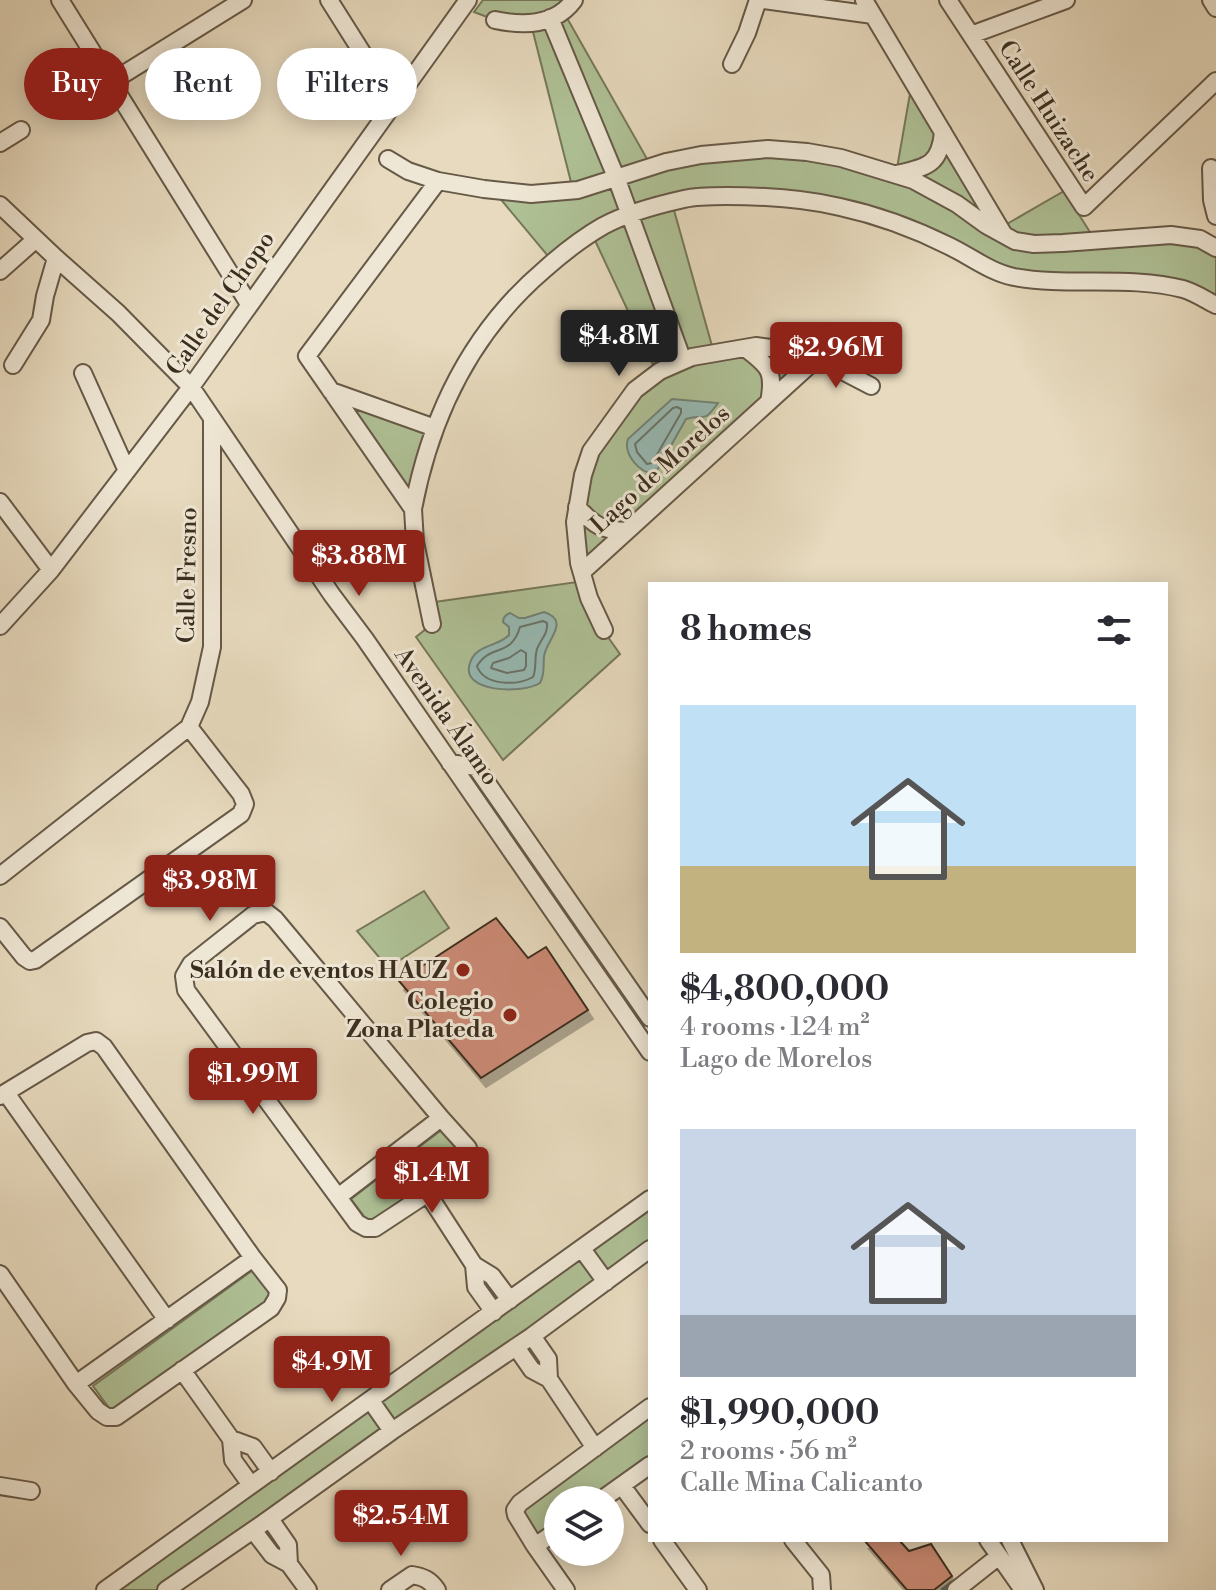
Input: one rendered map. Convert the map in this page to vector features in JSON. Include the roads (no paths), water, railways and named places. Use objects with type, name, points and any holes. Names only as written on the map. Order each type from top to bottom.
[{"type":"street","points":[[60,0],[90,48]]},
{"type":"street","points":[[129,71],[243,0]]},
{"type":"street","points":[[329,0],[359,48]]},
{"type":"street","name":"Calle del Chopo","points":[[417,71],[468,0]]},
{"type":"street","points":[[495,20],[516,25],[536,24],[570,6],[574,0]]},
{"type":"street","points":[[732,64],[761,0],[873,15]]},
{"type":"street","points":[[864,0],[1004,234]]},
{"type":"street","name":"Calle Huizache","points":[[948,0],[1084,207],[1216,81]]},
{"type":"street","points":[[971,35],[1066,0]]},
{"type":"street","points":[[1211,0],[1216,8]]},
{"type":"street","points":[[550,18],[616,177],[683,361]]},
{"type":"street","points":[[129,111],[249,304]]},
{"type":"street","name":"Calle del Chopo","points":[[0,626],[51,570],[191,387],[382,120]]},
{"type":"street","points":[[0,143],[21,130]]},
{"type":"street","points":[[896,174],[932,164],[941,150],[943,132]]},
{"type":"street","points":[[388,159],[408,171],[438,181],[531,194],[578,190],[666,162],[701,155],[768,149],[807,152],[841,158],[913,180],[1015,241],[1063,243],[1171,235],[1200,239],[1216,248]]},
{"type":"street","points":[[1211,168],[1216,216]]},
{"type":"street","points":[[413,509],[307,356],[438,181]]},
{"type":"street","points":[[432,624],[415,542],[413,509],[421,469],[458,373],[489,326],[530,281],[572,246],[604,225],[686,198],[773,196],[804,200],[884,219],[946,244],[990,269],[1013,277],[1159,285],[1186,290],[1216,305]]},
{"type":"street","name":"Avenida Álamo","points":[[2,204],[191,387],[648,1049]]},
{"type":"street","points":[[0,271],[36,239]]},
{"type":"street","points":[[13,365],[41,320],[56,258]]},
{"type":"street","name":"Lago de Morelos","points":[[604,630],[589,598],[582,572],[575,522],[583,475],[591,451],[635,390],[660,371],[692,357],[756,346],[787,350],[816,359],[871,386]]},
{"type":"street","points":[[745,348],[769,370],[773,382],[769,402]]},
{"type":"street","name":"Lago de Morelos","points":[[582,572],[816,359]]},
{"type":"street","points":[[83,373],[127,471]]},
{"type":"street","points":[[331,391],[435,428]]},
{"type":"street","name":"Calle Fresno","points":[[189,727],[200,702],[212,647],[212,420]]},
{"type":"street","points":[[0,502],[51,570]]},
{"type":"street","points":[[577,507],[602,529],[627,531]]},
{"type":"street","points":[[0,876],[189,727],[241,794],[245,804],[241,814],[35,960],[24,957],[0,927]]},
{"type":"street","points":[[450,763],[476,767],[648,1015]]},
{"type":"street","points":[[266,912],[275,919],[468,1148],[466,1168],[428,1194],[375,1228],[366,1228],[357,1223],[186,990],[184,976],[191,964],[253,915],[266,912]]},
{"type":"street","points":[[0,1274],[76,1384],[98,1411],[107,1417],[116,1417],[271,1308],[277,1298],[278,1290],[104,1047],[96,1041],[87,1043],[3,1094],[167,1320]]},
{"type":"street","points":[[338,1197],[441,1118]]},
{"type":"street","points":[[428,1194],[474,1265],[492,1276],[510,1300]]},
{"type":"street","points":[[109,1589],[510,1300],[647,1207]]},
{"type":"street","points":[[582,1249],[606,1282]]},
{"type":"street","points":[[166,1590],[532,1336],[648,1250]]},
{"type":"street","points":[[76,1384],[253,1258]]},
{"type":"street","points":[[474,1265],[476,1287],[494,1312]]},
{"type":"street","points":[[532,1336],[548,1359],[549,1379]]},
{"type":"street","points":[[516,1347],[532,1370],[549,1379],[595,1448]]},
{"type":"street","points":[[182,1370],[231,1439],[233,1460],[251,1485]]},
{"type":"street","points":[[371,1401],[392,1431]]},
{"type":"street","points":[[566,1590],[535,1546],[515,1510],[520,1503],[648,1408]]},
{"type":"street","points":[[231,1439],[253,1447],[271,1472]]},
{"type":"street","points":[[622,1486],[648,1466]]},
{"type":"street","points":[[0,1486],[31,1491]]},
{"type":"street","points":[[624,1489],[648,1521]]},
{"type":"street","points":[[270,1519],[288,1545],[289,1564]]},
{"type":"street","points":[[253,1530],[272,1555],[289,1564],[308,1590]]},
{"type":"street","points":[[535,1546],[544,1540]]},
{"type":"street","points":[[663,1542],[698,1590]]},
{"type":"street","points":[[795,1542],[821,1575],[822,1590]]},
{"type":"street","points":[[989,1542],[1023,1590]]},
{"type":"street","points":[[1011,1542],[1035,1590]]},
{"type":"street","points":[[956,1590],[999,1556]]},
{"type":"street","points":[[390,1590],[412,1575],[431,1581],[437,1590]]},
{"type":"water","points":[[672,399],[718,403],[706,416],[686,419],[655,474],[649,473],[630,456],[628,439]]},
{"type":"water","points":[[544,612],[552,616],[557,626],[545,651],[540,683],[532,687],[507,689],[483,685],[474,680],[469,673],[473,657],[509,635],[509,627],[503,622],[506,616],[510,613],[525,618]]},
{"type":"waterway","points":[[943,1590],[952,1583]]},
{"type":"place","name":"Salón de eventos HAUZ","points":[[463,970]]},
{"type":"place","name":"Colegio Zona Plateda","points":[[510,1015]]}]
